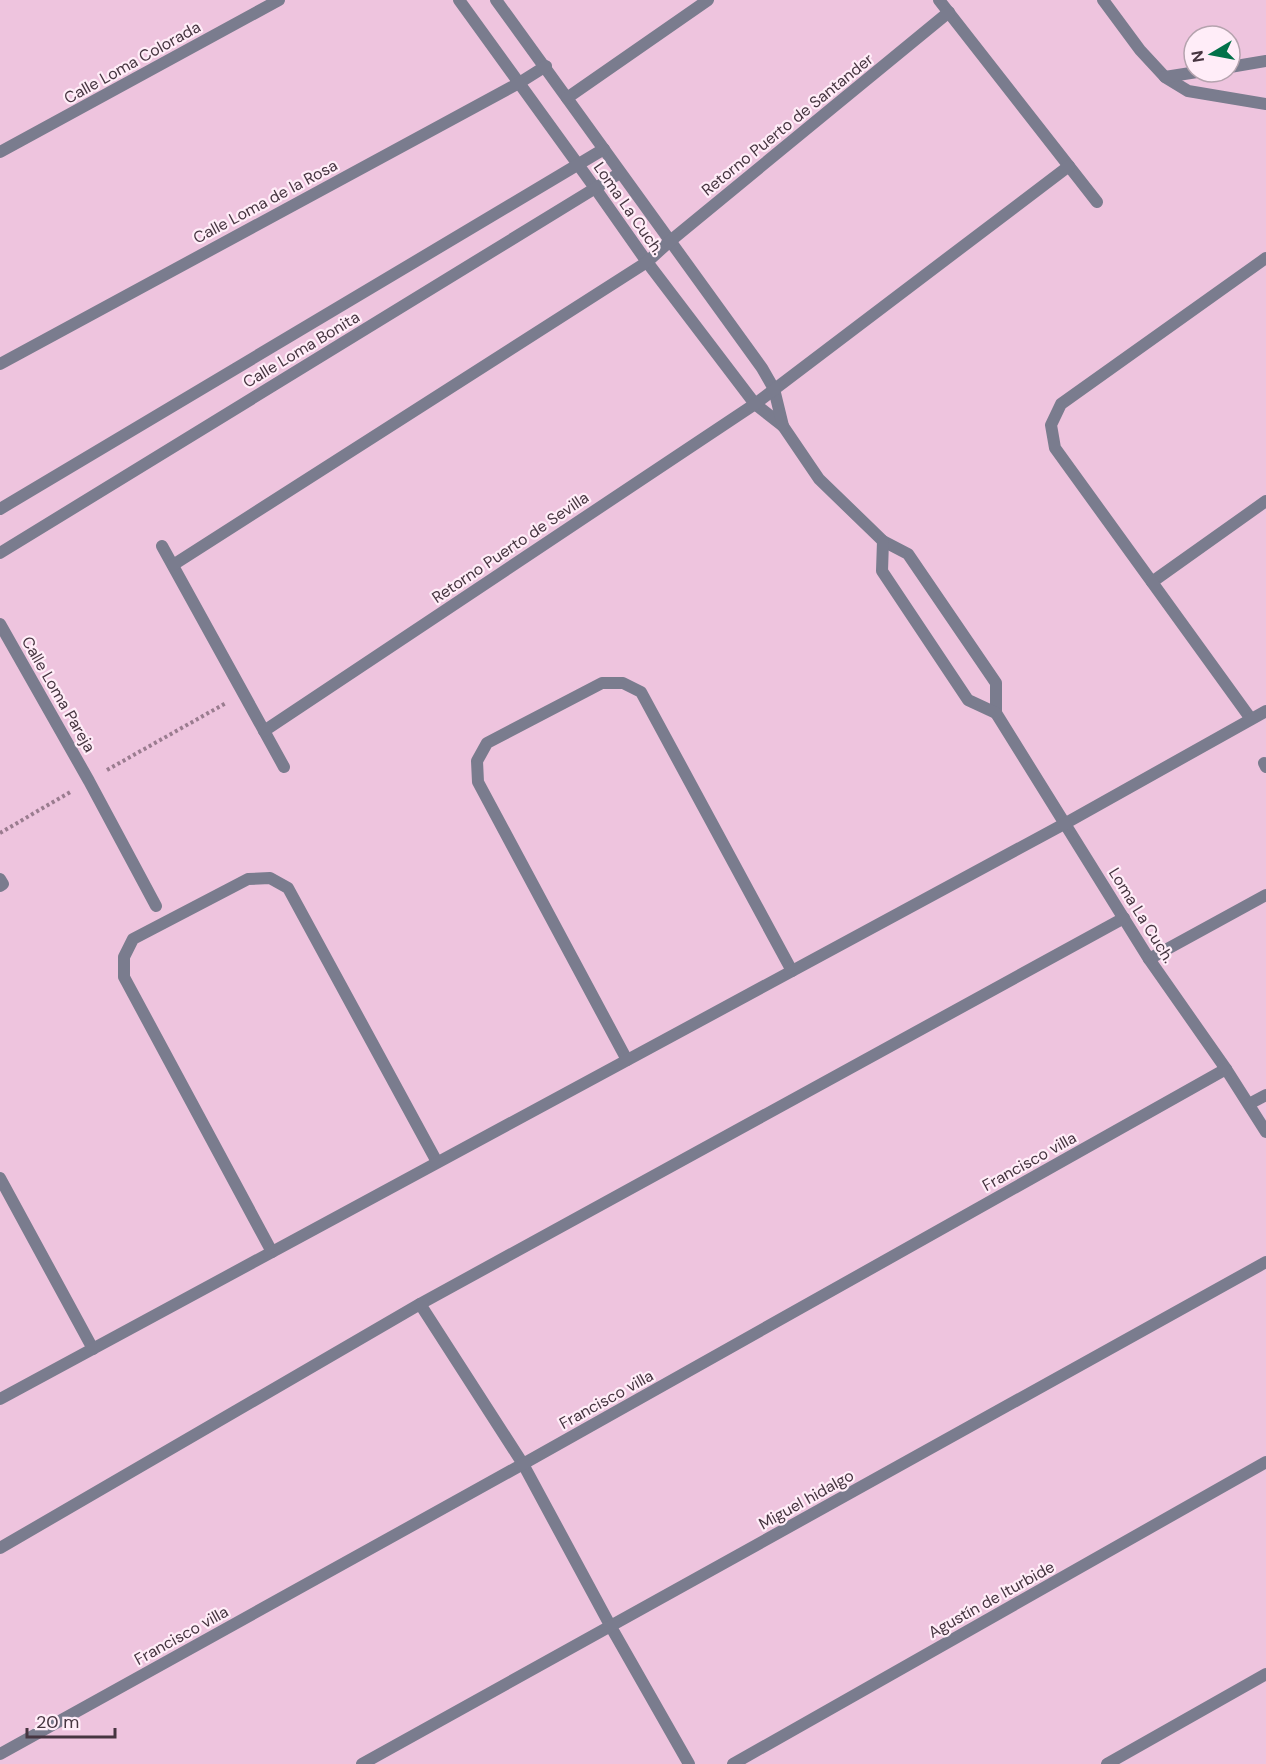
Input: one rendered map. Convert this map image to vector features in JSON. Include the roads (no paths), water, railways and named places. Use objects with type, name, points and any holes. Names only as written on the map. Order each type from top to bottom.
[{"type":"street","name":"Calle Loma Colorada","points":[[0,152],[279,0]]},
{"type":"street","name":"Loma La Cuch.","points":[[459,0],[647,262],[755,404],[783,426],[819,479],[883,540],[908,554],[996,683],[996,713],[1149,959],[1226,1069],[1266,1132]]},
{"type":"street","name":"Loma La Cuch.","points":[[496,0],[546,66],[669,242],[762,368],[774,389],[783,426]]},
{"type":"street","points":[[567,98],[708,0]]},
{"type":"street","points":[[939,0],[1097,202]]},
{"type":"street","points":[[1103,0],[1140,50],[1165,77],[1188,91],[1266,105]]},
{"type":"street","name":"Retorno Puerto de Santander","points":[[647,262],[949,12]]},
{"type":"street","points":[[1242,65],[1266,62]]},
{"type":"street","name":"Calle Loma de la Rosa","points":[[0,364],[519,83],[546,66]]},
{"type":"street","points":[[1165,77],[1182,74]]},
{"type":"street","name":"Calle Loma Bonita","points":[[0,509],[604,149]]},
{"type":"street","points":[[774,389],[1069,166]]},
{"type":"street","name":"Calle Loma Bonita","points":[[0,553],[620,173]]},
{"type":"street","points":[[1251,719],[1055,448],[1051,425],[1061,404],[1266,258]]},
{"type":"street","points":[[173,565],[647,262]]},
{"type":"street","name":"Retorno Puerto de Sevilla","points":[[264,731],[755,404],[774,389]]},
{"type":"street","points":[[1152,582],[1266,501]]},
{"type":"street","points":[[883,540],[882,571],[968,700],[996,713]]},
{"type":"street","points":[[162,546],[284,767]]},
{"type":"street","name":"Calle Loma Pareja","points":[[0,624],[89,781],[156,906]]},
{"type":"street","points":[[627,1060],[478,782],[477,761],[487,744],[602,683],[623,683],[641,692],[792,971]]},
{"type":"street","points":[[0,1399],[1066,823],[1266,711]]},
{"type":"street","points":[[272,1252],[124,977],[124,957],[133,939],[248,879],[270,878],[288,888],[437,1162]]},
{"type":"street","points":[[1149,959],[1266,895]]},
{"type":"street","points":[[0,1548],[420,1304],[1124,918]]},
{"type":"street","name":"Francisco villa","points":[[0,1754],[523,1464],[1226,1069]]},
{"type":"street","points":[[1249,1104],[1266,1095]]},
{"type":"street","points":[[0,1178],[93,1348]]},
{"type":"street","name":"Miguel hidalgo","points":[[362,1764],[1266,1262]]},
{"type":"street","points":[[420,1304],[523,1464],[610,1627],[689,1764]]},
{"type":"street","name":"Agustín de Iturbide","points":[[733,1764],[1266,1462]]},
{"type":"street","points":[[1107,1764],[1266,1674]]}]
